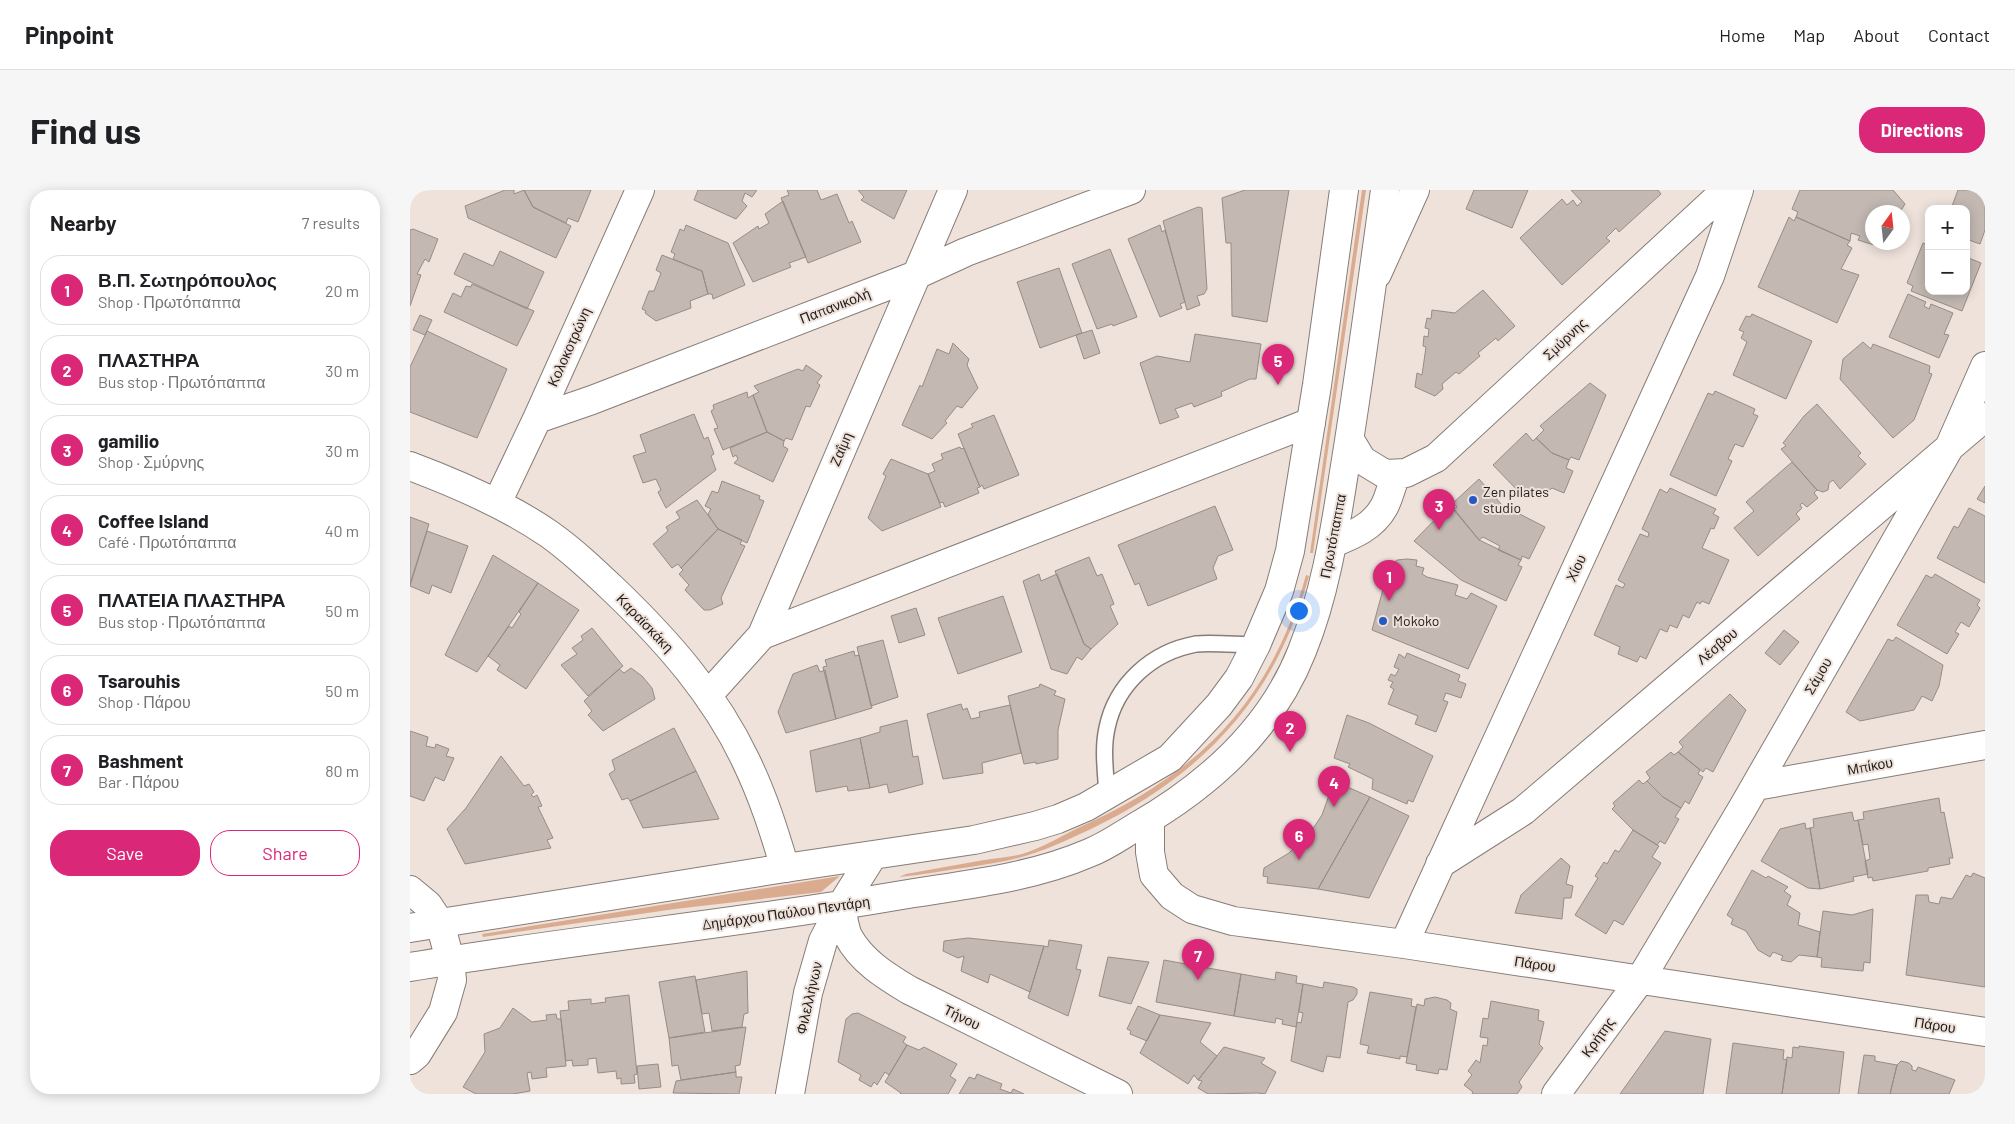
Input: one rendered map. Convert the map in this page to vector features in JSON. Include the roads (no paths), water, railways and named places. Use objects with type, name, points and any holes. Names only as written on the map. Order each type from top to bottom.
[{"type":"street","name":"Κολοκοτρώνη","points":[[497,503],[640,190]]},
{"type":"street","name":"Ζαΐμη","points":[[708,695],[762,635],[953,190]]},
{"type":"street","name":"Παπανικολή","points":[[537,419],[592,400],[916,275],[966,252],[1131,190]]},
{"type":"street","points":[[410,928],[974,840],[1058,820],[1107,796],[1170,758],[1219,705],[1239,678],[1256,645],[1279,591],[1290,551],[1311,422],[1344,190]]},
{"type":"street","name":"Πρωτόπαππα","points":[[1150,819],[1187,796],[1242,746],[1262,724],[1284,691],[1302,653],[1317,610],[1333,543],[1350,440],[1385,190]]},
{"type":"street","points":[[1371,287],[1415,190]]},
{"type":"street","name":"Σμύρνης","points":[[1397,474],[1406,473],[1436,458],[1726,190]]},
{"type":"street","name":"Χίου","points":[[1404,944],[1710,276],[1739,190]]},
{"type":"street","name":"Σάμου","points":[[1640,980],[1756,786],[1948,450],[1985,366]]},
{"type":"street","name":"Λέσβου","points":[[1440,864],[1523,811],[1985,417]]},
{"type":"street","points":[[762,635],[1311,422]]},
{"type":"street","points":[[1350,440],[1362,460],[1385,474],[1397,474]]},
{"type":"street","name":"Καραϊσκάκη","points":[[410,466],[440,477],[497,503],[550,534],[589,567],[664,641],[708,695],[746,760],[766,805],[785,868]]},
{"type":"street","points":[[1333,543],[1358,533],[1370,524],[1384,508],[1391,484],[1397,474]]},
{"type":"street","name":"Μπίκου","points":[[1756,786],[1985,745]]},
{"type":"street","name":"Δημάρχου Παύλου Πεντάρη","points":[[410,967],[841,906],[1028,874],[1060,865],[1094,852],[1150,819]]},
{"type":"street","name":"Πάρου","points":[[1150,819],[1150,852],[1154,876],[1172,896],[1192,909],[1234,921],[1404,944],[1985,1032]]},
{"type":"street","name":"Φιλελλήνων","points":[[790,1094],[808,993],[823,941],[841,906],[873,855]]},
{"type":"street","points":[[410,890],[428,905],[440,923],[450,960],[452,980],[444,1012],[417,1054],[410,1060]]},
{"type":"street","name":"Τήνου","points":[[841,906],[848,936],[862,956],[881,973],[909,990],[1104,1091]]},
{"type":"street","name":"Κρήτης","points":[[1556,1094],[1640,980]]},
{"type":"lane","points":[[1107,796],[1104,750],[1107,728],[1114,707],[1128,683],[1145,665],[1166,654],[1196,644],[1256,645]]},
{"type":"place","name":"ΠΛΑΤΕΙΑ ΠΛΑΣΤΗΡΑ","points":[[1278,385]]},
{"type":"place","name":"Zen pilates studio","points":[[1473,500]]},
{"type":"place","name":"gamilio","points":[[1439,530]]},
{"type":"place","name":"Β.Π. Σωτηρόπουλος","points":[[1389,601]]},
{"type":"place","name":"Mokoko","points":[[1383,621]]},
{"type":"place","name":"ΠΛΑΣΤΗΡΑ","points":[[1290,752]]},
{"type":"place","name":"Coffee Island","points":[[1334,807]]},
{"type":"place","name":"Tsarouhis","points":[[1299,860]]},
{"type":"place","name":"Bashment","points":[[1198,980]]}]
